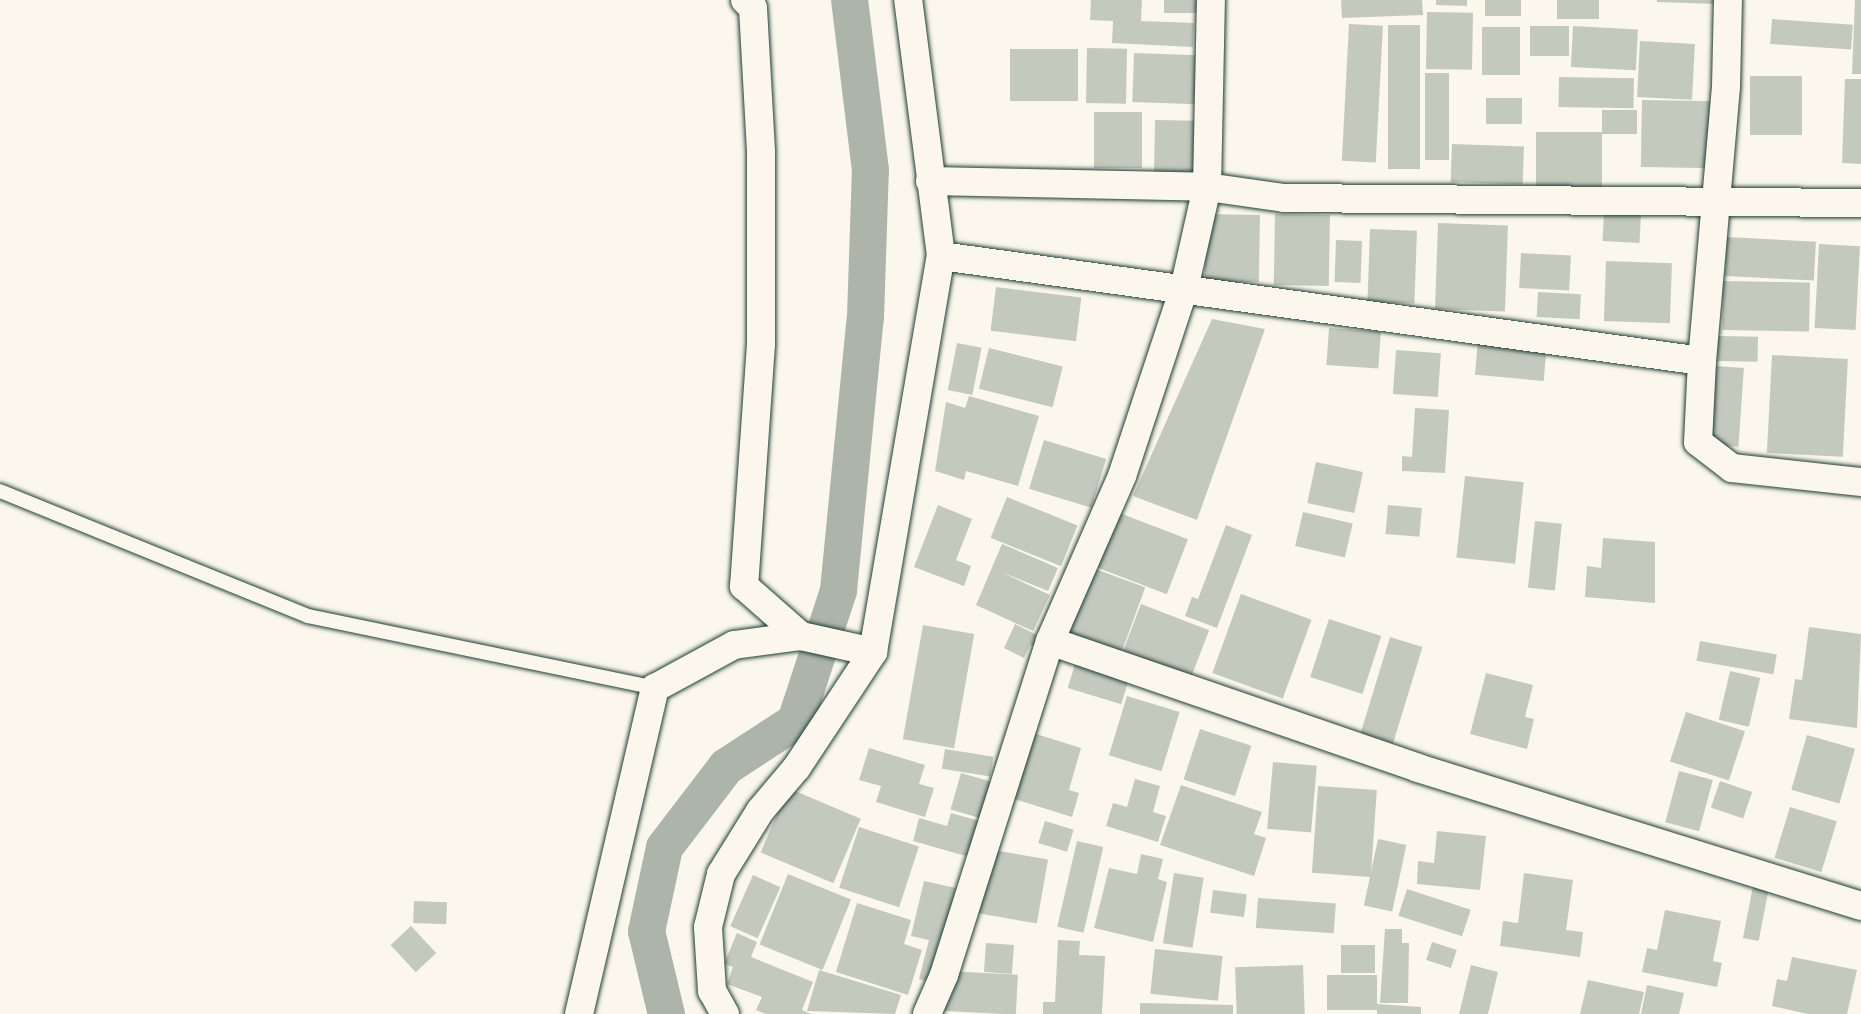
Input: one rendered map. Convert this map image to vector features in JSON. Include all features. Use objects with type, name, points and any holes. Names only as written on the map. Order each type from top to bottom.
[{"type":"street","points":[[745,0],[753,8],[761,152],[761,344],[744,586],[802,636]]},
{"type":"street","points":[[725,1014],[712,990],[708,928],[721,874],[760,811],[797,767],[873,652],[941,256],[908,0]]},
{"type":"street","points":[[927,1014],[944,975],[1050,640],[1122,476],[1184,289],[1207,187],[1211,0]]},
{"type":"street","points":[[1728,0],[1698,442],[1732,467],[1861,482]]},
{"type":"street","points":[[930,181],[1207,187],[1284,198],[1716,205],[1861,203]]},
{"type":"street","points":[[941,256],[1702,360]]},
{"type":"street","points":[[579,1014],[655,688],[734,645],[802,636],[873,652]]},
{"type":"street","points":[[1050,640],[1418,768],[1861,906]]},
{"type":"lane","points":[[0,491],[308,616],[655,688]]},
{"type":"building","points":[[1091,0],[1142,0],[1141,21],[1194,23],[1193,47],[1112,43],[1113,21],[1090,20]]},
{"type":"building","points":[[1164,0],[1205,0],[1205,13],[1164,13]]},
{"type":"building","points":[[1341,0],[1422,0],[1423,15],[1342,18]]},
{"type":"building","points":[[1436,0],[1467,0],[1467,6],[1436,5]]},
{"type":"building","points":[[1485,0],[1521,0],[1521,16],[1485,16]]},
{"type":"building","points":[[1557,0],[1599,0],[1599,19],[1557,19]]},
{"type":"building","points":[[1657,0],[1718,0],[1717,4]]},
{"type":"building","points":[[1855,0],[1861,0],[1861,74],[1852,74]]},
{"type":"building","points":[[1427,12],[1473,13],[1472,70],[1426,69]]},
{"type":"building","points":[[1772,19],[1853,25],[1851,50],[1770,44]]},
{"type":"building","points":[[1349,24],[1383,26],[1376,163],[1342,161]]},
{"type":"building","points":[[1388,25],[1420,25],[1420,169],[1388,169]]},
{"type":"building","points":[[1530,26],[1569,26],[1569,56],[1530,56]]},
{"type":"building","points":[[1573,26],[1638,29],[1636,70],[1571,67]]},
{"type":"building","points":[[1482,27],[1520,27],[1520,75],[1482,75]]},
{"type":"building","points":[[1640,41],[1695,44],[1692,100],[1637,97]]},
{"type":"building","points":[[1087,48],[1127,49],[1126,104],[1086,103]]},
{"type":"building","points":[[1010,49],[1078,49],[1078,101],[1010,101]]},
{"type":"building","points":[[1134,53],[1198,55],[1196,104],[1132,102]]},
{"type":"building","points":[[1425,73],[1449,73],[1449,160],[1425,160]]},
{"type":"building","points":[[1750,76],[1802,76],[1802,135],[1750,135]]},
{"type":"building","points":[[1559,77],[1634,78],[1633,108],[1558,107]]},
{"type":"building","points":[[1845,79],[1861,79],[1861,164],[1842,163]]},
{"type":"building","points":[[1486,98],[1522,98],[1522,124],[1486,124]]},
{"type":"building","points":[[1642,100],[1719,101],[1718,168],[1641,167]]},
{"type":"building","points":[[1602,110],[1637,110],[1637,134],[1602,134]]},
{"type":"building","points":[[1094,112],[1142,112],[1142,168],[1094,168]]},
{"type":"building","points":[[1155,120],[1198,121],[1197,181],[1154,180]]},
{"type":"building","points":[[1536,132],[1602,132],[1602,188],[1536,188]]},
{"type":"building","points":[[1452,144],[1524,147],[1523,184],[1451,182]]},
{"type":"building","points":[[1604,213],[1641,215],[1639,243],[1603,241]]},
{"type":"building","points":[[1206,214],[1260,215],[1259,282],[1205,281]]},
{"type":"building","points":[[1275,214],[1330,215],[1329,286],[1274,285]]},
{"type":"building","points":[[1438,223],[1508,225],[1505,311],[1435,309]]},
{"type":"building","points":[[1370,229],[1417,231],[1414,304],[1367,302]]},
{"type":"building","points":[[1727,237],[1816,242],[1814,281],[1725,276]]},
{"type":"building","points":[[1336,240],[1362,241],[1361,283],[1335,282]]},
{"type":"building","points":[[1819,244],[1860,246],[1856,330],[1815,328]]},
{"type":"building","points":[[1521,253],[1571,256],[1569,291],[1519,288]]},
{"type":"building","points":[[1606,261],[1672,263],[1670,323],[1604,321]]},
{"type":"building","points":[[1723,281],[1810,283],[1809,332],[1722,330]]},
{"type":"building","points":[[996,287],[1081,297],[1076,341],[991,331]]},
{"type":"building","points":[[1538,292],[1581,294],[1580,319],[1537,317]]},
{"type":"building","points":[[1212,319],[1265,329],[1197,520],[1133,496]]},
{"type":"building","points":[[1329,328],[1381,332],[1378,369],[1326,365]]},
{"type":"building","points":[[1718,336],[1758,337],[1758,362],[1718,361]]},
{"type":"building","points":[[1478,340],[1547,346],[1544,381],[1475,375]]},
{"type":"building","points":[[957,343],[982,348],[972,395],[948,390]]},
{"type":"building","points":[[989,348],[1063,366],[1053,407],[979,389]]},
{"type":"building","points":[[1396,350],[1441,353],[1438,397],[1393,394]]},
{"type":"building","points":[[1772,355],[1848,359],[1843,457],[1767,453]]},
{"type":"building","points":[[1716,366],[1744,368],[1738,447],[1710,445]]},
{"type":"building","points":[[969,396],[1039,416],[1018,486],[966,471],[964,480],[935,471],[946,402],[965,408]]},
{"type":"building","points":[[1415,408],[1449,410],[1445,473],[1402,471],[1402,456],[1412,457]]},
{"type":"building","points":[[1044,440],[1106,459],[1091,508],[1029,489]]},
{"type":"building","points":[[1316,462],[1363,472],[1354,513],[1307,503]]},
{"type":"building","points":[[1465,476],[1524,482],[1515,564],[1456,558]]},
{"type":"building","points":[[1007,497],[1077,525],[1061,566],[991,538]]},
{"type":"building","points":[[938,505],[972,519],[956,560],[971,566],[964,586],[914,567]]},
{"type":"building","points":[[1388,505],[1422,508],[1419,537],[1385,534]]},
{"type":"building","points":[[1117,512],[1188,539],[1167,594],[1096,567]]},
{"type":"building","points":[[1303,512],[1353,523],[1345,558],[1295,546]]},
{"type":"building","points":[[1535,521],[1562,524],[1555,590],[1528,588]]},
{"type":"building","points":[[1226,525],[1252,535],[1217,628],[1185,616],[1192,597],[1198,599]]},
{"type":"building","points":[[1603,538],[1655,542],[1655,603],[1585,597],[1587,566],[1601,568]]},
{"type":"building","points":[[1002,544],[1058,568],[1048,591],[1001,572],[1050,595],[1033,631],[976,605]]},
{"type":"building","points":[[1087,566],[1145,587],[1118,661],[1060,640]]},
{"type":"building","points":[[1241,594],[1311,620],[1283,699],[1212,673]]},
{"type":"building","points":[[1141,604],[1209,630],[1187,688],[1119,662]]},
{"type":"building","points":[[1329,619],[1381,636],[1362,694],[1310,677]]},
{"type":"building","points":[[1015,624],[1043,638],[1037,649],[1030,645],[1024,658],[1004,648]]},
{"type":"building","points":[[923,625],[974,634],[954,748],[903,739]]},
{"type":"building","points":[[1809,627],[1861,634],[1857,728],[1789,719],[1795,679],[1802,680]]},
{"type":"building","points":[[1390,637],[1423,647],[1393,744],[1360,734]]},
{"type":"building","points":[[1700,641],[1777,655],[1773,674],[1697,661]]},
{"type":"building","points":[[1075,664],[1129,680],[1121,704],[1068,688]]},
{"type":"building","points":[[1730,671],[1760,678],[1749,727],[1719,720]]},
{"type":"building","points":[[1486,673],[1533,685],[1525,717],[1534,719],[1527,749],[1470,734]]},
{"type":"building","points":[[1127,696],[1180,712],[1161,771],[1109,755]]},
{"type":"building","points":[[1686,712],[1745,731],[1729,781],[1670,761]]},
{"type":"building","points":[[1200,729],[1251,746],[1235,796],[1184,779]]},
{"type":"building","points":[[1030,732],[1081,748],[1069,790],[1079,793],[1072,817],[1011,798]]},
{"type":"building","points":[[1807,735],[1855,749],[1839,804],[1791,790]]},
{"type":"building","points":[[869,748],[925,765],[919,784],[934,788],[925,817],[876,802],[881,786],[859,780]]},
{"type":"building","points":[[945,749],[993,757],[990,776],[942,769]]},
{"type":"building","points":[[1273,762],[1317,766],[1311,833],[1267,829]]},
{"type":"building","points":[[1679,771],[1713,780],[1699,831],[1665,822]]},
{"type":"building","points":[[961,773],[996,783],[985,819],[951,810]]},
{"type":"building","points":[[1135,779],[1160,786],[1153,812],[1166,816],[1158,842],[1106,826],[1113,803],[1127,807]]},
{"type":"building","points":[[1720,781],[1752,792],[1743,819],[1711,807]]},
{"type":"building","points":[[1181,785],[1262,812],[1254,834],[1266,838],[1254,876],[1160,845]]},
{"type":"building","points":[[1318,786],[1377,790],[1371,877],[1312,873]]},
{"type":"building","points":[[788,788],[861,819],[833,883],[761,852]]},
{"type":"building","points":[[1790,807],[1837,821],[1821,872],[1775,858]]},
{"type":"building","points":[[951,813],[983,822],[973,858],[913,841],[919,818],[947,826]]},
{"type":"building","points":[[1045,821],[1074,830],[1067,852],[1038,843]]},
{"type":"building","points":[[859,827],[919,846],[899,907],[839,888]]},
{"type":"building","points":[[1437,831],[1486,836],[1480,890],[1417,884],[1418,861],[1434,863]]},
{"type":"building","points":[[1378,839],[1406,845],[1392,912],[1364,906]]},
{"type":"building","points":[[1077,841],[1103,847],[1084,933],[1057,927]]},
{"type":"building","points":[[988,849],[1048,860],[1037,924],[977,913]]},
{"type":"building","points":[[1141,854],[1163,859],[1158,879],[1167,882],[1153,942],[1094,928],[1109,868],[1137,874]]},
{"type":"building","points":[[1174,873],[1204,878],[1193,948],[1163,943]]},
{"type":"building","points":[[1524,873],[1573,880],[1566,930],[1583,932],[1580,957],[1500,946],[1503,921],[1518,923]]},
{"type":"building","points":[[788,874],[851,899],[823,970],[760,944]]},
{"type":"building","points":[[753,875],[780,887],[758,938],[730,926]]},
{"type":"building","points":[[924,881],[956,888],[934,983],[919,979],[929,940],[911,936]]},
{"type":"building","points":[[1754,881],[1770,884],[1759,941],[1743,938]]},
{"type":"building","points":[[1407,889],[1471,910],[1462,936],[1398,916]]},
{"type":"building","points":[[1213,890],[1247,894],[1244,917],[1210,913]]},
{"type":"building","points":[[1258,898],[1336,903],[1334,933],[1256,928]]},
{"type":"building","points":[[414,901],[447,902],[446,924],[413,923]]},
{"type":"building","points":[[857,903],[911,920],[904,944],[922,950],[908,995],[836,972]]},
{"type":"building","points":[[1665,910],[1721,921],[1713,961],[1722,963],[1717,987],[1642,972],[1647,948],[1657,950]]},
{"type":"building","points":[[411,926],[436,953],[416,972],[391,945]]},
{"type":"building","points":[[1385,929],[1402,929],[1402,943],[1409,943],[1408,1003],[1380,1003]]},
{"type":"building","points":[[737,933],[757,942],[751,957],[813,982],[802,1010],[811,1014],[766,1014],[756,1010],[762,997],[727,984],[733,967],[724,964]]},
{"type":"building","points":[[1058,940],[1080,941],[1079,955],[1105,956],[1102,1014],[1043,1014],[1043,1002],[1055,1002]]},
{"type":"building","points":[[1432,942],[1457,950],[1451,968],[1426,960]]},
{"type":"building","points":[[986,943],[1014,945],[1012,974],[984,972]]},
{"type":"building","points":[[1341,945],[1375,945],[1375,973],[1341,973]]},
{"type":"building","points":[[1155,949],[1223,956],[1218,1001],[1150,994]]},
{"type":"building","points":[[1792,957],[1857,970],[1847,1014],[1808,1014],[1772,1006],[1777,979],[1787,981]]},
{"type":"building","points":[[1303,965],[1305,1014],[1237,1014],[1235,967]]},
{"type":"building","points":[[1471,965],[1498,972],[1488,1014],[1459,1014]]},
{"type":"building","points":[[819,970],[901,995],[895,1014],[807,1011]]},
{"type":"building","points":[[947,971],[1018,975],[1016,1014],[945,1011]]},
{"type":"building","points":[[1327,975],[1377,975],[1377,1010],[1327,1010]]},
{"type":"building","points":[[1588,980],[1644,992],[1639,1014],[1580,1014]]},
{"type":"building","points":[[1647,985],[1684,993],[1679,1014],[1641,1014]]},
{"type":"building","points":[[1140,1003],[1233,1005],[1233,1014],[1140,1014]]},
{"type":"building","points":[[1377,1004],[1421,1007],[1421,1014],[1377,1014]]},
{"type":"waterway","points":[[666,1014],[646,931],[664,847],[726,766],[795,721],[838,590],[865,317],[870,170],[849,0]]}]
